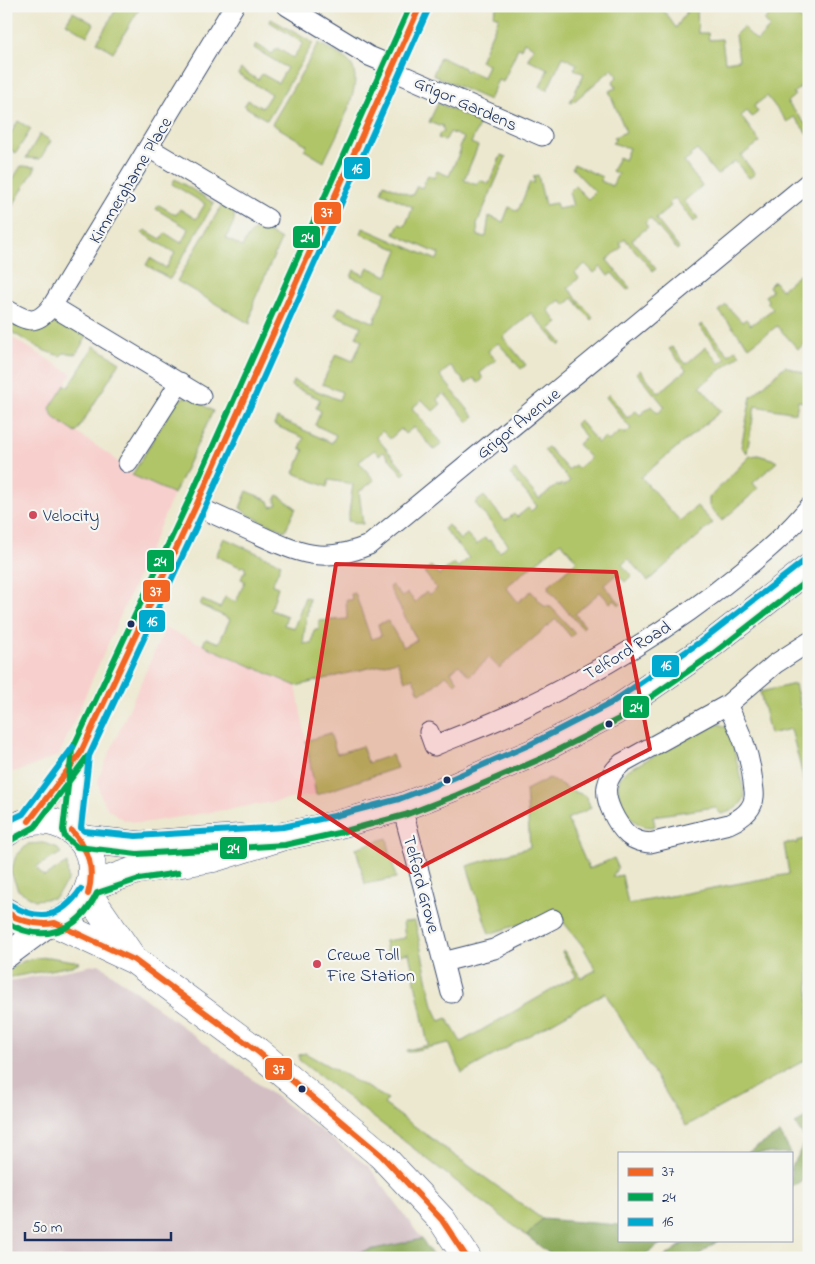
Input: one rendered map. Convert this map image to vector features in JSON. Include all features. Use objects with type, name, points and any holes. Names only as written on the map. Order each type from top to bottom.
[{"type":"main road","points":[[89,890],[137,870],[214,858],[284,836],[336,825],[402,807],[535,752],[616,711],[705,649],[809,568]]},
{"type":"main road","points":[[16,824],[52,822],[76,835],[136,845],[284,836]]},
{"type":"main road","points":[[6,912],[25,923],[37,925],[66,919],[75,912],[89,890],[92,873],[91,861],[87,850],[76,835]]},
{"type":"main road","points":[[89,890],[134,960]]},
{"type":"main road","points":[[52,923],[134,960],[257,1051],[381,1155],[442,1220],[467,1258]]},
{"type":"street","name":"Kimmerghame Place","points":[[6,309],[23,319],[34,320],[43,317],[52,306],[234,6]]},
{"type":"street","name":"Grigor Gardens","points":[[287,6],[392,68],[542,136]]},
{"type":"street","points":[[16,824],[80,754],[196,506],[420,6]]},
{"type":"street","points":[[149,148],[268,219]]},
{"type":"street","name":"Grigor Avenue","points":[[196,506],[304,554],[336,555],[369,545],[809,182]]},
{"type":"street","points":[[52,306],[201,396]]},
{"type":"street","points":[[128,463],[180,382]]},
{"type":"street","name":"Telford Road","points":[[429,732],[434,746],[510,714],[588,675],[656,634],[712,596],[778,541],[809,507]]},
{"type":"street","points":[[727,705],[743,737],[750,763],[754,797],[747,812],[729,824],[650,843],[639,842],[629,836],[622,828],[607,802],[607,784],[615,770],[622,763],[727,705],[775,664],[809,642]]},
{"type":"street","points":[[76,835],[80,754]]},
{"type":"street","name":"Telford Grove","points":[[402,807],[451,993]]},
{"type":"street","points":[[443,962],[494,949],[553,919]]},
{"type":"street","points":[[6,956],[52,923]]},
{"type":"highlighted area","points":[[336,564],[616,572],[650,749],[411,872],[299,798]]},
{"type":"shaded area","points":[[6,334],[72,374],[50,408],[53,417],[110,455],[132,475],[174,494],[59,755],[26,769],[6,773]]},
{"type":"shaded area","points":[[165,628],[296,686],[316,795],[142,823],[124,820],[108,809],[100,794],[98,779]]},
{"type":"shaded area","points":[[99,964],[369,1167],[422,1239],[331,1258],[6,1258],[6,982]]},
{"type":"green space","points":[[118,6],[141,6],[113,52],[97,42]]},
{"type":"green space","points":[[497,6],[631,6],[634,10],[640,6],[661,6],[676,28],[690,6],[697,6],[698,33],[708,33],[709,40],[722,39],[725,62],[739,60],[735,35],[743,27],[757,41],[770,27],[764,20],[776,8],[775,6],[805,6],[797,15],[809,28],[809,91],[802,86],[793,93],[795,95],[787,102],[809,128],[809,136],[794,117],[787,122],[767,96],[754,106],[758,112],[752,117],[747,111],[741,116],[760,142],[741,156],[755,174],[749,178],[735,161],[717,175],[697,150],[690,155],[691,157],[684,162],[702,186],[684,201],[698,218],[694,222],[675,198],[669,203],[671,206],[656,219],[679,248],[677,250],[650,218],[645,223],[648,227],[632,240],[656,269],[653,271],[625,239],[620,243],[622,247],[607,260],[630,288],[627,290],[612,273],[608,276],[601,267],[594,273],[585,264],[575,273],[579,278],[568,288],[593,317],[591,320],[573,298],[565,305],[560,300],[548,310],[558,323],[550,329],[562,343],[560,346],[531,313],[503,337],[526,365],[521,369],[498,343],[488,351],[496,360],[480,373],[483,379],[478,383],[474,378],[466,384],[451,366],[440,375],[474,417],[468,422],[444,393],[437,399],[441,404],[433,411],[422,400],[412,408],[442,444],[434,450],[414,427],[405,434],[401,429],[390,439],[382,431],[376,437],[406,472],[403,475],[384,452],[379,455],[374,450],[359,462],[374,480],[359,491],[363,524],[348,521],[353,484],[329,480],[327,487],[294,473],[304,450],[300,448],[304,438],[274,425],[277,418],[332,443],[336,435],[315,425],[321,411],[316,408],[320,399],[291,386],[293,381],[339,400],[342,392],[322,384],[336,354],[353,361],[362,340],[356,337],[361,326],[335,315],[339,307],[375,323],[386,292],[351,277],[354,270],[364,275],[368,267],[387,276],[398,250],[361,234],[363,228],[437,260],[439,254],[394,234],[399,224],[405,226],[413,207],[381,192],[384,184],[412,196],[417,186],[422,188],[428,175],[434,178],[437,171],[449,176],[464,138],[450,132],[445,141],[438,138],[440,133],[444,132],[442,125],[439,126],[429,122],[438,103],[480,123],[471,143],[478,146],[464,180],[477,185],[480,180],[489,184],[501,155],[506,157],[477,224],[478,236],[486,237],[489,216],[503,222],[509,207],[518,211],[530,182],[534,183],[534,176],[538,175],[545,205],[556,203],[558,209],[573,206],[569,192],[575,186],[588,199],[595,192],[572,168],[574,164],[602,177],[601,181],[612,186],[618,174],[612,171],[619,157],[624,160],[629,148],[612,143],[615,140],[614,137],[626,132],[609,91],[616,88],[613,81],[618,76],[612,69],[572,103],[570,102],[584,74],[574,69],[577,64],[563,57],[547,90],[540,87],[548,69],[528,59],[534,47],[524,42],[521,49],[518,48],[503,82],[498,80],[489,100],[433,75],[440,57],[464,68],[465,71],[468,70],[483,77],[488,65],[480,61],[499,17],[493,15]]},
{"type":"green space","points":[[73,12],[94,24],[87,36],[66,23]]},
{"type":"green space","points":[[271,19],[313,43],[267,120],[244,106],[248,100],[262,108],[271,94],[238,74],[241,69],[258,80],[262,74],[278,83],[287,68],[254,48],[256,44],[272,54],[277,48],[293,58],[303,43],[270,22]]},
{"type":"green space","points":[[319,43],[349,62],[354,71],[355,83],[347,111],[324,162],[304,150],[307,145],[272,124]]},
{"type":"green space","points":[[18,121],[31,129],[16,153],[6,147],[6,142]]},
{"type":"green space","points":[[40,134],[51,141],[40,159],[26,158]]},
{"type":"green space","points":[[21,166],[36,167],[6,217],[6,190]]},
{"type":"green space","points":[[175,179],[214,203],[170,279],[146,265],[150,258],[166,268],[175,253],[142,233],[145,230],[161,239],[165,233],[181,243],[189,229],[156,209],[159,205],[176,215],[180,209],[196,219],[205,204],[172,184]]},
{"type":"green space","points":[[223,203],[229,207],[234,215],[233,223],[226,238],[242,247],[251,234],[258,230],[263,230],[281,240],[254,301],[250,324],[177,281]]},
{"type":"green space","points":[[809,253],[809,341],[798,349],[777,326],[749,347],[719,311],[726,305],[742,322],[746,319],[751,325],[773,309],[765,296],[772,291],[769,286],[774,281],[781,290],[808,267],[802,259]]},
{"type":"green space","points":[[56,317],[88,335],[76,354],[64,353],[60,356],[45,351],[6,329],[6,319],[47,323]]},
{"type":"green space","points":[[702,324],[729,355],[736,349],[740,355],[700,386],[721,411],[641,477],[680,521],[697,506],[713,523],[648,581],[628,559],[622,565],[632,575],[625,582],[617,574],[604,585],[621,604],[619,605],[614,600],[610,603],[600,592],[575,614],[585,626],[582,628],[548,589],[549,585],[577,561],[561,542],[506,587],[518,602],[531,591],[544,606],[551,607],[575,633],[571,637],[556,619],[499,668],[489,658],[469,676],[459,665],[451,672],[458,681],[455,684],[446,675],[430,689],[419,693],[413,678],[405,681],[397,661],[296,686],[203,645],[206,638],[219,643],[230,619],[200,605],[202,600],[220,608],[225,597],[236,602],[245,581],[241,579],[244,572],[246,572],[244,566],[240,567],[216,556],[224,538],[281,564],[272,585],[278,587],[271,610],[287,616],[284,625],[294,628],[305,597],[309,598],[303,643],[312,644],[314,630],[319,630],[319,621],[347,619],[346,600],[352,600],[351,594],[355,593],[371,639],[381,636],[378,624],[388,621],[403,647],[417,640],[389,587],[392,585],[402,597],[408,593],[415,602],[426,592],[429,595],[437,589],[424,572],[431,566],[439,575],[454,563],[458,567],[469,558],[444,529],[448,525],[460,540],[467,534],[477,545],[484,538],[488,541],[490,540],[500,552],[508,544],[475,503],[484,496],[505,521],[514,514],[517,517],[528,508],[531,511],[537,506],[510,474],[515,470],[539,499],[557,485],[561,484],[563,487],[570,481],[544,450],[548,447],[568,470],[575,465],[578,468],[590,458],[578,444],[586,437],[575,424],[579,420],[598,443],[605,437],[608,441],[621,431],[624,434],[631,429],[606,397],[609,394],[627,418],[636,411],[640,415],[651,406],[658,413],[665,407],[637,373],[640,370],[659,393],[686,370],[669,349],[672,347],[686,364],[706,347],[720,364],[726,359],[699,326]]},
{"type":"green space","points":[[94,346],[120,362],[76,433],[53,417],[50,408],[65,385],[69,387]]},
{"type":"green space","points":[[785,366],[809,375],[809,403],[798,401],[796,413],[755,406],[747,453],[741,447],[751,397]]},
{"type":"green space","points":[[184,397],[192,398],[213,411],[174,494],[132,475],[176,402]]},
{"type":"green space","points":[[758,455],[777,462],[753,483],[758,489],[722,521],[709,506],[709,498],[750,456]]},
{"type":"green space","points":[[247,491],[269,501],[271,507],[277,505],[275,500],[278,495],[296,508],[285,531],[256,518],[240,508]]},
{"type":"green space","points":[[795,684],[801,709],[809,708],[809,800],[791,729],[770,734],[760,692]]},
{"type":"green space","points":[[719,724],[726,727],[733,745],[745,796],[741,803],[732,810],[721,814],[715,807],[653,816],[655,826],[647,827],[633,820],[622,805],[619,797],[619,781],[623,774],[712,725]]},
{"type":"green space","points":[[330,733],[337,754],[362,746],[368,763],[392,755],[397,768],[316,795],[306,741]]},
{"type":"green space","points":[[549,778],[586,796],[591,808],[567,819],[589,869],[614,858],[618,867],[612,877],[622,875],[628,904],[789,874],[784,844],[794,842],[797,844],[797,841],[809,838],[809,1058],[686,1126],[605,993],[462,1073],[449,1043],[407,1052],[407,1050],[428,1045],[409,953],[388,957],[385,941],[405,938],[403,922],[415,921],[433,1006],[440,1021],[447,1018],[461,1042],[576,976],[562,952],[564,951],[581,978],[596,970],[582,945],[556,913],[489,934],[467,866],[530,847],[526,790]]},
{"type":"green space","points":[[387,838],[396,878],[365,884],[356,848]]},
{"type":"green space","points":[[43,843],[56,847],[61,853],[36,867],[44,877],[67,863],[68,881],[54,898],[35,900],[18,890],[11,872],[16,856],[28,844]]},
{"type":"green space","points":[[49,957],[80,962],[72,966],[6,978],[6,974],[20,963],[30,959]]},
{"type":"green space","points":[[305,1053],[388,1099],[384,1104],[542,1219],[527,1236],[299,1060],[299,1055]]},
{"type":"green space","points":[[809,1116],[809,1175],[792,1187],[792,1165],[805,1139],[795,1124]]},
{"type":"green space","points":[[780,1133],[790,1152],[749,1152]]},
{"type":"green space","points":[[542,1219],[618,1225],[618,1242],[663,1242],[640,1258],[555,1258],[527,1236]]},
{"type":"green space","points":[[422,1239],[434,1258],[331,1258]]},
{"type":"green space","points":[[685,1242],[716,1242],[695,1258],[663,1258]]},
{"type":"transit line","name":"24","points":[[410,6],[188,502],[72,750],[63,830],[65,837],[77,847],[137,854],[285,845],[405,815],[538,760],[619,719],[710,656],[809,579]]},
{"type":"transit line","name":"37","points":[[29,821],[80,754],[196,506],[420,6]]},
{"type":"transit line","name":"16","points":[[428,10],[204,510],[89,756],[81,828],[84,831],[136,836],[283,827],[399,799],[451,779],[531,744],[611,703],[700,642],[804,561]]},
{"type":"transit line","name":"16","points":[[6,822],[23,814],[73,747]]},
{"type":"transit line","name":"24","points":[[11,840],[35,827],[87,757]]},
{"type":"transit line","name":"37","points":[[72,831],[83,845],[89,860],[91,876],[88,894]]},
{"type":"transit line","name":"24","points":[[6,922],[33,933],[59,930],[70,925],[80,917],[97,893],[139,879],[178,873]]},
{"type":"transit line","name":"16","points":[[11,905],[31,914],[49,914],[66,906],[81,889]]},
{"type":"transit line","name":"37","points":[[6,912],[30,922],[42,924],[55,923]]},
{"type":"transit line","name":"37","points":[[55,923],[134,960],[257,1051],[381,1155],[442,1220],[467,1258]]},
{"type":"place","name":"Velocity","points":[[33,515]]},
{"type":"place","name":"Crewe Toll Fire Station","points":[[317,964]]}]
